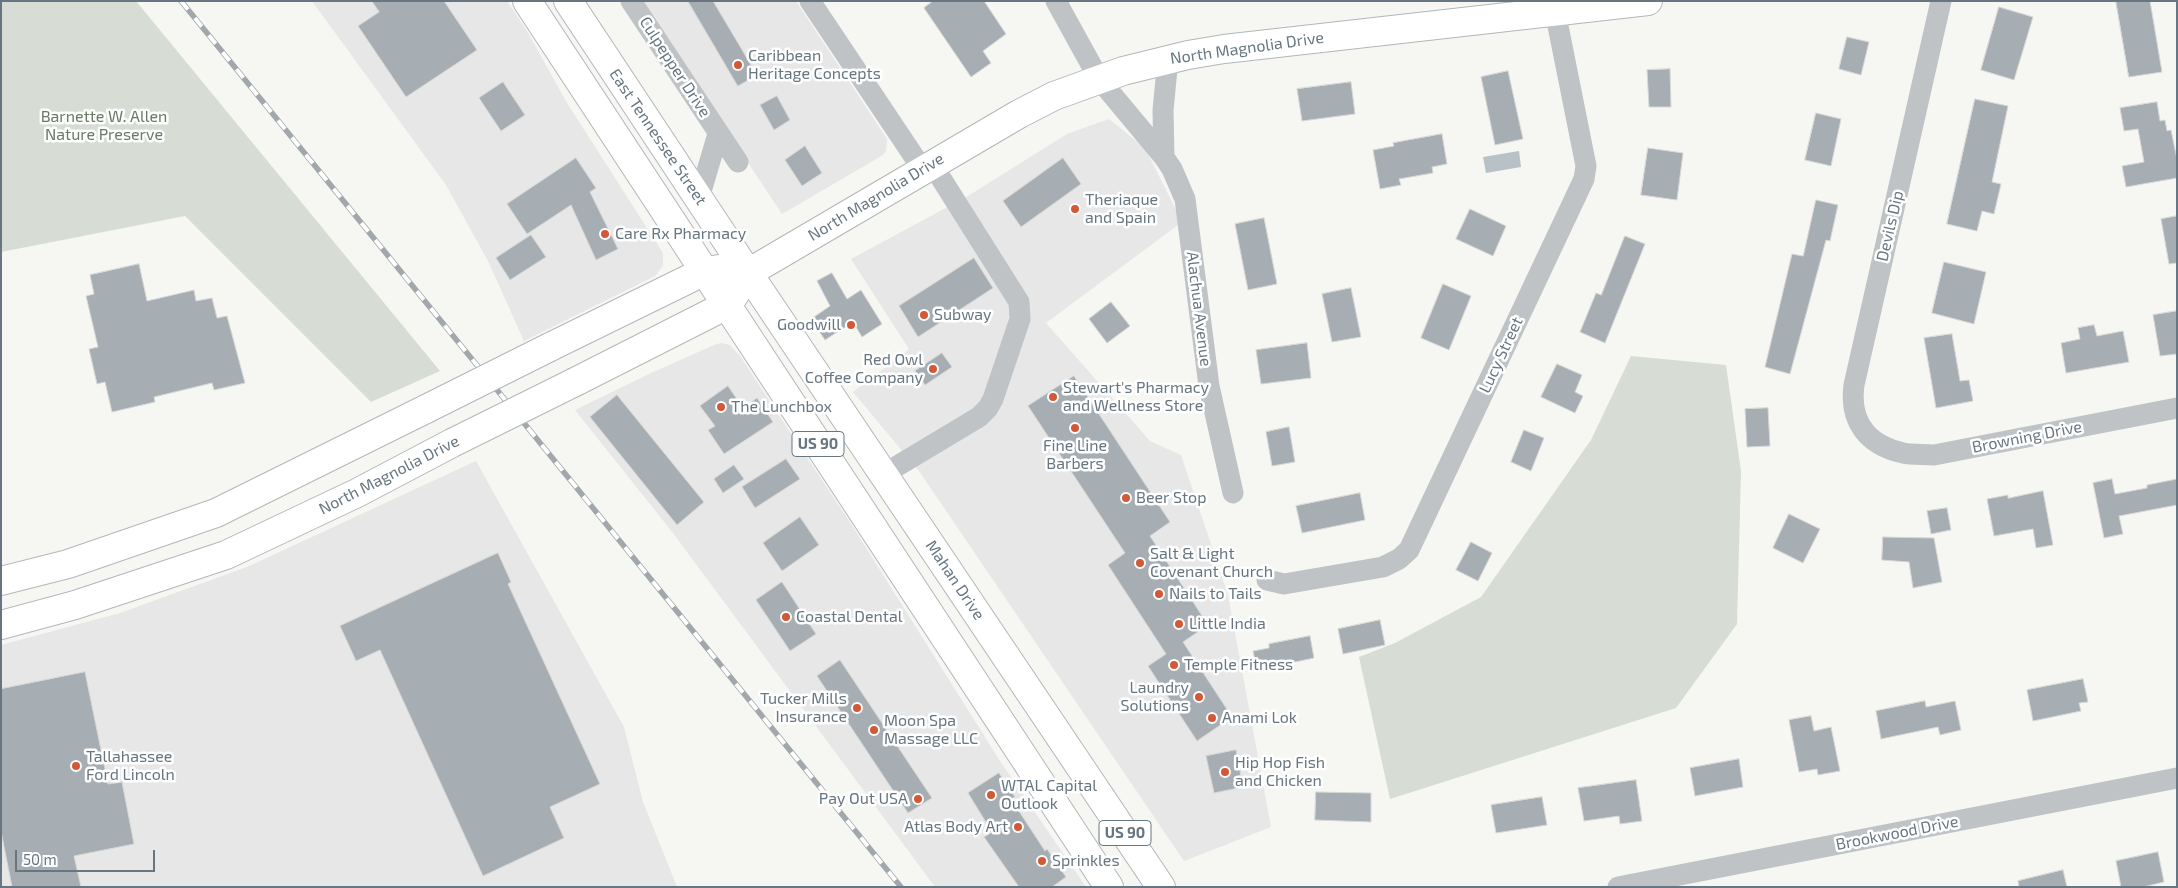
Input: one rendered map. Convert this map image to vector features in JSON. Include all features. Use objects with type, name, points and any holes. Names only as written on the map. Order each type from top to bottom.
[{"type":"main road","name":"East Tennessee Street","points":[[528,1],[706,271]]},
{"type":"main road","name":"East Tennessee Street","points":[[568,1],[748,273]]},
{"type":"main road","name":"North Magnolia Drive","points":[[1,625],[75,606],[226,554],[356,493],[700,319],[726,304],[739,290],[748,273],[1018,114],[1054,96],[1099,79],[1168,59],[1246,46],[1637,2]]},
{"type":"main road","points":[[1,581],[75,562],[216,513],[706,271],[726,268],[748,273]]},
{"type":"main road","name":"US 90","points":[[706,271],[1109,887]]},
{"type":"main road","name":"Mahan Drive","points":[[748,273],[1162,887]]},
{"type":"main road","points":[[240,502],[255,541]]},
{"type":"main road","points":[[1001,722],[1036,700]]},
{"type":"street","name":"Culpepper Drive","points":[[631,1],[738,162]]},
{"type":"street","points":[[810,1],[1019,302],[1020,319],[993,399],[988,408],[979,417],[884,474]]},
{"type":"street","name":"Alachua Avenue","points":[[1056,1],[1099,79],[1164,156],[1185,199],[1209,386],[1216,426],[1230,474],[1233,493]]},
{"type":"street","name":"Devils Dip","points":[[1878,443],[1861,427],[1854,415],[1852,400],[1854,385],[1941,1]]},
{"type":"street","name":"Lucy Street","points":[[1266,580],[1284,584],[1383,568],[1399,559],[1409,550],[1584,179],[1586,166],[1555,11]]},
{"type":"street","name":"Alachua Avenue","points":[[1164,156],[1164,110],[1168,59]]},
{"type":"street","name":"Culpepper Drive","points":[[699,198],[718,134]]},
{"type":"street","name":"Browning Drive","points":[[1878,443],[1904,454],[1934,455],[2177,408]]},
{"type":"street","name":"Brookwood Drive","points":[[1618,887],[2177,778]]},
{"type":"shaded area","points":[[312,1],[507,1],[527,31],[567,103],[663,253],[663,266],[655,276],[524,341],[488,261],[446,185]]},
{"type":"shaded area","points":[[641,1],[796,1],[887,139],[886,151],[883,155],[782,214]]},
{"type":"shaded area","points":[[1109,119],[1145,148],[1182,222],[1046,323],[1150,441],[1181,455],[1228,595],[1271,827],[1184,861],[919,471],[853,392],[909,349],[851,259],[968,196],[1067,134]]},
{"type":"shaded area","points":[[1519,151],[1521,167],[1486,173],[1483,157]]},
{"type":"shaded area","points":[[721,343],[730,345],[740,356],[853,527],[1000,761],[1086,887],[935,887],[673,533],[575,410],[649,374]]},
{"type":"shaded area","points":[[476,461],[624,727],[643,802],[677,887],[1,887],[1,645],[120,613],[247,567]]},
{"type":"green space","name":"Barnette W. Allen Nature Preserve","points":[[1,1],[136,1],[440,371],[371,402],[185,216],[1,252]]},
{"type":"green space","points":[[1631,356],[1726,365],[1741,471],[1737,624],[1676,708],[1390,799],[1359,657],[1395,643],[1481,597],[1591,440]]},
{"type":"building","points":[[372,1],[444,1],[477,50],[406,97],[358,26],[379,12]]},
{"type":"building","points":[[688,1],[713,1],[757,75],[738,86]]},
{"type":"building","points":[[933,1],[984,1],[1006,34],[983,51],[991,63],[971,77],[924,8]]},
{"type":"building","points":[[2116,1],[2150,1],[2162,72],[2129,77]]},
{"type":"building","points":[[1999,7],[2033,17],[2014,80],[1981,70]]},
{"type":"building","points":[[1847,37],[1869,42],[1861,75],[1839,69]]},
{"type":"building","points":[[1670,69],[1671,107],[1649,107],[1647,70]]},
{"type":"building","points":[[1508,71],[1523,139],[1495,145],[1481,77]]},
{"type":"building","points":[[503,82],[525,115],[501,131],[479,98]]},
{"type":"building","points":[[1351,82],[1355,114],[1302,121],[1297,89]]},
{"type":"building","points":[[777,96],[790,120],[774,130],[760,105]]},
{"type":"building","points":[[1975,99],[2008,106],[1992,182],[2001,184],[1994,214],[1982,211],[1977,231],[1947,224]]},
{"type":"building","points":[[2157,102],[2160,121],[2165,120],[2167,131],[2171,130],[2177,159],[2177,178],[2126,187],[2122,166],[2144,162],[2138,129],[2124,131],[2120,108]]},
{"type":"building","points":[[1816,113],[1841,119],[1831,166],[1805,160]]},
{"type":"building","points":[[1442,134],[1447,164],[1432,167],[1433,173],[1399,179],[1401,185],[1380,189],[1373,150],[1394,146],[1393,143]]},
{"type":"building","points":[[805,146],[822,173],[802,186],[785,160]]},
{"type":"building","points":[[1648,148],[1683,153],[1677,200],[1641,195]]},
{"type":"building","points":[[576,158],[596,188],[590,192],[618,249],[596,260],[571,205],[527,234],[507,204]]},
{"type":"building","points":[[1063,158],[1081,184],[1021,227],[1003,201]]},
{"type":"building","points":[[1816,200],[1838,205],[1830,241],[1826,240],[1790,374],[1765,367],[1792,254],[1803,256]]},
{"type":"building","points":[[1470,209],[1506,226],[1493,256],[1456,239]]},
{"type":"building","points":[[2177,216],[2177,263],[2169,264],[2161,219]]},
{"type":"building","points":[[1264,218],[1277,284],[1248,290],[1235,224]]},
{"type":"building","points":[[531,235],[546,257],[510,280],[496,258]]},
{"type":"building","points":[[1625,236],[1645,244],[1605,343],[1580,332],[1596,293],[1601,295]]},
{"type":"building","points":[[974,258],[993,288],[918,337],[899,306]]},
{"type":"building","points":[[1944,262],[1986,272],[1974,324],[1932,313]]},
{"type":"building","points":[[139,264],[147,301],[194,290],[196,301],[212,298],[217,318],[227,316],[245,383],[214,390],[212,383],[154,397],[155,402],[112,412],[105,382],[97,384],[89,349],[98,347],[86,296],[94,294],[90,275]]},
{"type":"building","points":[[832,273],[847,299],[861,290],[882,324],[862,337],[853,322],[825,340],[811,319],[830,306],[817,281]]},
{"type":"building","points":[[1443,284],[1471,296],[1449,350],[1421,338]]},
{"type":"building","points":[[1351,288],[1361,337],[1332,342],[1322,294]]},
{"type":"building","points":[[1111,302],[1130,326],[1107,343],[1089,319]]},
{"type":"building","points":[[2177,311],[2177,354],[2160,356],[2153,315]]},
{"type":"building","points":[[2094,325],[2097,336],[2123,331],[2129,362],[2066,373],[2061,343],[2080,339],[2078,328]]},
{"type":"building","points":[[1952,334],[1960,381],[1969,380],[1973,401],[1936,408],[1924,338]]},
{"type":"building","points":[[1307,343],[1311,378],[1261,384],[1256,350]]},
{"type":"building","name":"Red Owl Coffee Company","points":[[942,353],[952,367],[925,385],[915,371]]},
{"type":"building","points":[[1557,364],[1582,375],[1575,392],[1583,396],[1575,413],[1541,397]]},
{"type":"building","points":[[1074,376],[1170,522],[1150,536],[1208,625],[1183,642],[1232,717],[1197,741],[1148,666],[1166,654],[1108,565],[1125,553],[1028,406]]},
{"type":"building","points":[[728,386],[743,408],[757,398],[773,422],[724,454],[708,430],[715,426],[700,406]]},
{"type":"building","points":[[617,395],[704,502],[677,525],[590,417]]},
{"type":"building","points":[[1768,408],[1770,446],[1747,447],[1745,409]]},
{"type":"building","points":[[1289,427],[1295,462],[1272,466],[1266,432]]},
{"type":"building","points":[[1524,430],[1544,438],[1531,471],[1511,462]]},
{"type":"building","points":[[786,459],[800,479],[755,508],[742,487]]},
{"type":"building","points":[[734,465],[744,479],[723,493],[714,479]]},
{"type":"building","points":[[2112,479],[2115,494],[2147,488],[2147,485],[2177,479],[2177,505],[2119,516],[2123,534],[2104,538],[2093,483]]},
{"type":"building","points":[[2043,491],[2053,545],[2036,548],[2033,529],[1994,536],[1987,499],[2008,495],[2008,498]]},
{"type":"building","points":[[1360,493],[1365,520],[1302,533],[1296,506]]},
{"type":"building","points":[[1947,508],[1951,530],[1931,534],[1927,511]]},
{"type":"building","points":[[1789,514],[1820,529],[1803,563],[1773,548]]},
{"type":"building","points":[[800,517],[819,545],[782,571],[763,543]]},
{"type":"building","points":[[1883,537],[1934,538],[1942,582],[1913,588],[1909,562],[1882,560]]},
{"type":"building","points":[[1471,542],[1492,553],[1478,581],[1456,570]]},
{"type":"building","points":[[498,553],[511,582],[508,584],[600,784],[550,807],[564,838],[483,876],[380,650],[356,661],[340,626]]},
{"type":"building","name":"Coastal Dental","points":[[782,582],[816,634],[790,651],[756,600]]},
{"type":"building","points":[[1380,620],[1385,645],[1343,654],[1338,629]]},
{"type":"building","points":[[1310,636],[1314,658],[1257,670],[1253,651],[1269,648],[1269,644]]},
{"type":"building","points":[[840,660],[932,798],[908,813],[817,676]]},
{"type":"building","points":[[85,672],[108,784],[122,782],[134,844],[74,856],[81,887],[12,887],[1,831],[1,689]]},
{"type":"building","points":[[2083,679],[2088,702],[2079,703],[2081,711],[2033,721],[2027,690]]},
{"type":"building","points":[[1925,701],[1926,707],[1955,701],[1961,730],[1940,735],[1938,727],[1881,739],[1876,711]]},
{"type":"building","points":[[1811,716],[1814,731],[1831,727],[1840,771],[1818,775],[1817,769],[1799,772],[1789,720]]},
{"type":"building","name":"Hip Hop Fish and Chicken","points":[[1236,750],[1243,787],[1214,793],[1206,756]]},
{"type":"building","points":[[1739,759],[1743,787],[1695,796],[1690,768]]},
{"type":"building","points":[[999,773],[1015,797],[1011,799],[1045,851],[1047,849],[1066,877],[1052,887],[1019,887],[984,837],[992,832],[968,793]]},
{"type":"building","points":[[1636,780],[1642,821],[1620,824],[1619,816],[1584,821],[1578,788]]},
{"type":"building","points":[[1316,792],[1371,793],[1371,822],[1315,820]]},
{"type":"building","points":[[1542,797],[1547,825],[1496,833],[1491,805]]},
{"type":"building","points":[[2158,852],[2164,882],[2143,887],[2121,887],[2116,861]]},
{"type":"building","points":[[2063,870],[2067,887],[2019,887],[2018,881]]},
{"type":"railway","points":[[181,1],[901,887]]},
{"type":"place","name":"Caribbean Heritage Concepts","points":[[738,65]]},
{"type":"place","name":"Theriaque and Spain","points":[[1075,209]]},
{"type":"place","name":"Care Rx Pharmacy","points":[[605,234]]},
{"type":"place","name":"Subway","points":[[924,315]]},
{"type":"place","name":"Goodwill","points":[[851,325]]},
{"type":"place","name":"Red Owl Coffee Company","points":[[933,369]]},
{"type":"place","name":"Stewart's Pharmacy and Wellness Store","points":[[1053,397]]},
{"type":"place","name":"The Lunchbox","points":[[721,407]]},
{"type":"place","name":"Fine Line Barbers","points":[[1075,428]]},
{"type":"place","name":"Beer Stop","points":[[1126,498]]},
{"type":"place","name":"Salt & Light Covenant Church","points":[[1140,563]]},
{"type":"place","name":"Nails to Tails","points":[[1159,594]]},
{"type":"place","name":"Coastal Dental","points":[[786,617]]},
{"type":"place","name":"Little India","points":[[1179,624]]},
{"type":"place","name":"Temple Fitness","points":[[1174,665]]},
{"type":"place","name":"Laundry Solutions","points":[[1199,697]]},
{"type":"place","name":"Tucker Mills Insurance","points":[[857,708]]},
{"type":"place","name":"Anami Lok","points":[[1212,718]]},
{"type":"place","name":"Moon Spa Massage LLC","points":[[874,730]]},
{"type":"place","name":"Tallahassee Ford Lincoln","points":[[76,766]]},
{"type":"place","name":"Hip Hop Fish and Chicken","points":[[1225,772]]},
{"type":"place","name":"WTAL Capital Outlook","points":[[991,795]]},
{"type":"place","name":"Pay Out USA","points":[[918,799]]},
{"type":"place","name":"Atlas Body Art","points":[[1018,827]]},
{"type":"place","name":"Sprinkles","points":[[1042,861]]}]
